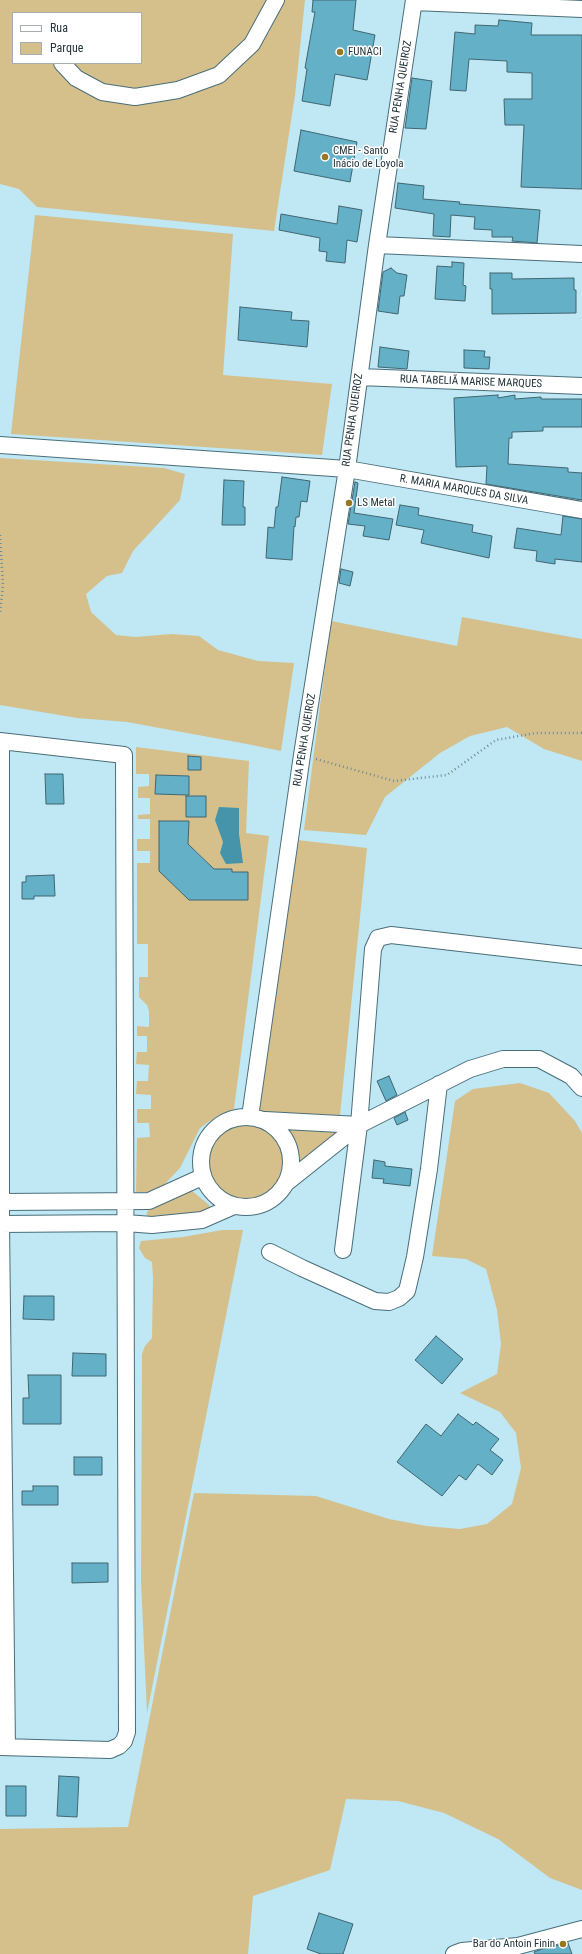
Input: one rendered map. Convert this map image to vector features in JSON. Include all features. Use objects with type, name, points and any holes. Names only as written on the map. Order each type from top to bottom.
[{"type":"street","points":[[63,64],[76,78],[102,92],[135,97],[178,90],[219,75],[252,44],[276,0]]},
{"type":"street","points":[[414,1],[582,9]]},
{"type":"street","name":"RUA PENHA QUEIROZ","points":[[258,1119],[290,840],[360,377],[377,245],[414,1]]},
{"type":"street","points":[[377,245],[582,254]]},
{"type":"street","name":"RUA TABELIÃ MARISE MARQUES","points":[[360,377],[582,386]]},
{"type":"street","name":"R. MARIA MARQUES DA SILVA","points":[[0,445],[346,469],[582,510]]},
{"type":"street","points":[[0,741],[124,755],[125,1201],[127,1732],[124,1741],[119,1746],[110,1750],[4,1747],[0,1224],[0,741]]},
{"type":"street","points":[[343,1250],[359,1125],[373,949],[378,938],[391,935],[582,957]]},
{"type":"street","points":[[285,1184],[359,1125],[470,1069],[503,1059],[539,1059],[572,1076],[582,1088]]},
{"type":"street","points":[[270,1252],[375,1301],[389,1302],[399,1298],[407,1291],[415,1257],[429,1169],[439,1084]]},
{"type":"street","points":[[258,1119],[278,1129],[286,1141],[291,1155],[291,1170],[285,1184],[276,1196],[264,1204],[249,1207],[234,1206],[220,1200],[209,1190],[202,1177],[200,1164],[201,1151],[206,1139],[214,1129],[225,1121],[237,1117],[359,1125]]},
{"type":"street","points":[[0,1202],[149,1201],[202,1177]]},
{"type":"street","points":[[0,1224],[126,1223],[152,1225],[202,1220],[234,1206]]},
{"type":"street","points":[[454,1954],[462,1951],[518,1946],[582,1929]]},
{"type":"path","points":[[0,535],[3,585],[0,613]]},
{"type":"path","points":[[302,755],[394,781],[447,775],[496,740],[536,733],[582,733]]},
{"type":"green space","points":[[0,0],[305,0],[295,95],[274,231],[37,207],[19,189],[0,184]]},
{"type":"green space","points":[[35,215],[233,234],[223,375],[332,384],[322,455],[11,434]]},
{"type":"green space","points":[[0,458],[164,468],[185,474],[180,500],[133,551],[122,573],[107,576],[86,594],[91,612],[116,635],[135,637],[172,634],[199,636],[218,650],[258,661],[294,663],[281,751],[127,722],[77,718],[0,705]]},
{"type":"green space","points":[[462,617],[582,639],[582,761],[544,749],[507,727],[470,736],[440,753],[385,797],[366,835],[304,830],[331,621],[457,646]]},
{"type":"green space","points":[[136,747],[249,761],[246,833],[269,836],[234,1109],[217,1116],[200,1128],[180,1168],[164,1185],[147,1192],[136,1192],[137,1138],[150,1137],[149,1123],[137,1123],[137,1109],[151,1109],[151,1095],[136,1094],[137,1081],[148,1081],[149,1065],[136,1064],[137,1052],[147,1052],[147,1036],[137,1036],[137,1026],[149,1027],[149,1011],[147,1005],[139,997],[139,977],[148,977],[148,944],[137,944],[137,863],[150,863],[150,851],[137,851],[137,839],[150,839],[150,819],[138,819],[138,815],[150,814],[150,798],[138,798],[138,787],[149,786],[149,774],[136,774]],"holes":[[[188,757],[201,757],[201,770],[188,770]],[[156,775],[189,776],[189,795],[155,794]],[[206,796],[206,817],[186,817]],[[239,808],[239,834],[220,853],[223,842]],[[159,821],[186,821],[188,857],[195,850],[208,863],[202,869],[232,869],[232,872],[248,872],[248,900],[188,900],[188,886],[171,871],[159,871]]]},
{"type":"green space","points":[[297,840],[367,848],[340,1115],[255,1116]]},
{"type":"green space","points":[[520,1083],[549,1093],[575,1121],[582,1133],[582,1890],[550,1878],[498,1839],[444,1813],[398,1801],[346,1799],[330,1870],[253,1896],[248,1954],[0,1954],[0,1829],[128,1827],[194,1493],[316,1496],[389,1519],[426,1526],[460,1529],[487,1524],[512,1504],[521,1468],[516,1433],[500,1412],[460,1393],[497,1374],[501,1344],[497,1310],[486,1269],[466,1259],[432,1256],[455,1101],[473,1089]]},
{"type":"green space","points":[[246,1122],[261,1125],[274,1134],[283,1147],[286,1162],[283,1177],[274,1190],[261,1199],[246,1202],[231,1199],[218,1190],[209,1177],[206,1162],[209,1147],[218,1134],[231,1125]]},
{"type":"green space","points":[[292,1125],[343,1128],[304,1163],[297,1161],[286,1133]]},
{"type":"green space","points":[[191,1190],[209,1205],[211,1211],[207,1214],[146,1219],[147,1212],[150,1208],[179,1197],[185,1192]]},
{"type":"green space","points":[[222,1230],[243,1230],[147,1713],[141,1581],[142,1354],[145,1346],[152,1338],[153,1278],[152,1262],[145,1258],[139,1248],[141,1241],[183,1237]]},
{"type":"water","points":[[219,807],[239,808],[239,834],[243,863],[226,864],[220,853],[223,842],[215,820]]},
{"type":"building","name":"FUNACI","points":[[313,0],[356,0],[353,30],[375,35],[367,80],[335,74],[330,106],[302,101],[307,69],[305,68],[315,12],[312,12]]},
{"type":"building","points":[[499,20],[532,23],[531,35],[582,35],[582,189],[521,187],[524,125],[505,125],[504,99],[532,99],[532,73],[507,72],[507,61],[469,59],[466,91],[450,90],[455,32],[475,34],[475,25],[498,26]]},
{"type":"building","points":[[412,78],[432,81],[426,129],[405,128]]},
{"type":"building","name":"CMEI - Santo Inácio de Loyola","points":[[301,130],[357,142],[350,182],[294,171]]},
{"type":"building","points":[[398,183],[424,186],[423,199],[460,202],[459,204],[540,210],[537,243],[512,241],[513,237],[492,237],[492,230],[474,229],[475,217],[451,215],[450,237],[433,236],[434,214],[395,208]]},
{"type":"building","points":[[339,206],[362,210],[357,242],[347,240],[345,263],[326,261],[327,252],[319,251],[320,238],[279,230],[281,214],[337,224]]},
{"type":"building","points":[[452,262],[464,263],[463,285],[466,286],[465,301],[435,299],[437,266],[452,267]]},
{"type":"building","points":[[391,268],[397,273],[407,275],[404,296],[400,296],[398,314],[378,311],[383,272]]},
{"type":"building","points":[[490,273],[512,273],[512,279],[574,278],[574,290],[576,290],[576,313],[492,314],[492,289],[490,289]]},
{"type":"building","points":[[240,307],[292,312],[291,320],[309,321],[307,347],[238,340]]},
{"type":"building","points":[[380,347],[409,351],[407,369],[378,367]]},
{"type":"building","points":[[464,350],[485,351],[484,357],[490,357],[489,369],[464,368]]},
{"type":"building","points":[[498,395],[498,398],[515,395],[515,399],[541,397],[541,399],[582,399],[582,427],[543,427],[543,431],[512,432],[512,438],[509,438],[508,464],[568,468],[568,472],[582,473],[582,500],[486,484],[487,466],[456,467],[454,398]]},
{"type":"building","points":[[282,477],[310,481],[307,502],[301,501],[299,517],[296,517],[292,560],[266,558],[268,527],[274,528],[276,507],[278,507]]},
{"type":"building","points":[[224,480],[244,481],[243,507],[245,507],[245,525],[222,525]]},
{"type":"building","points":[[355,482],[358,483],[354,513],[393,519],[389,540],[363,536],[365,526],[348,524]]},
{"type":"building","points":[[400,505],[419,508],[418,515],[473,525],[472,532],[492,536],[489,558],[421,543],[424,530],[396,525]]},
{"type":"building","points":[[563,516],[582,519],[582,562],[555,559],[555,564],[536,561],[537,551],[514,548],[517,528],[561,535]]},
{"type":"building","points":[[341,569],[353,572],[350,586],[339,583]]},
{"type":"building","points":[[188,756],[201,757],[201,770],[188,770]]},
{"type":"building","points":[[45,774],[63,774],[64,804],[46,804]]},
{"type":"building","points":[[156,775],[189,776],[189,795],[155,794]]},
{"type":"building","points":[[186,796],[206,796],[206,817],[186,817]]},
{"type":"building","points":[[159,821],[189,821],[188,844],[214,869],[232,869],[232,872],[248,872],[248,900],[189,900],[159,871]]},
{"type":"building","points":[[54,875],[55,896],[34,896],[34,899],[22,899],[22,882],[26,882],[26,876]]},
{"type":"building","points":[[389,1076],[397,1095],[386,1101],[377,1081]]},
{"type":"building","points":[[405,1112],[408,1120],[397,1125],[394,1118]]},
{"type":"building","points":[[374,1160],[385,1162],[385,1166],[412,1169],[410,1186],[383,1183],[384,1179],[372,1178]]},
{"type":"building","points":[[24,1296],[54,1296],[54,1320],[23,1319]]},
{"type":"building","points":[[436,1336],[463,1359],[442,1384],[415,1360]]},
{"type":"building","points":[[73,1353],[106,1354],[106,1376],[72,1376]]},
{"type":"building","points":[[28,1375],[61,1375],[61,1424],[23,1424],[23,1398],[29,1398]]},
{"type":"building","points":[[458,1414],[473,1425],[476,1422],[499,1439],[490,1450],[503,1460],[492,1475],[478,1464],[466,1480],[459,1475],[442,1496],[397,1462],[426,1424],[441,1436]]},
{"type":"building","points":[[74,1457],[102,1457],[102,1475],[74,1475]]},
{"type":"building","points":[[33,1486],[58,1486],[58,1505],[22,1505],[22,1491],[33,1491]]},
{"type":"building","points":[[72,1563],[108,1563],[108,1582],[72,1583]]},
{"type":"building","points":[[59,1776],[79,1777],[77,1817],[57,1816]]},
{"type":"building","points":[[6,1786],[26,1786],[26,1816],[6,1816]]},
{"type":"building","points":[[319,1913],[353,1924],[343,1954],[321,1954],[307,1949]]},
{"type":"building","name":"Bar do Antoin Finin","points":[[568,1943],[572,1954],[535,1954],[534,1952],[542,1949]]},
{"type":"place","name":"FUNACI","points":[[340,52]]},
{"type":"place","name":"CMEI - Santo Inácio de Loyola","points":[[325,157]]},
{"type":"place","name":"LS Metal","points":[[349,503]]},
{"type":"place","name":"Bar do Antoin Finin","points":[[563,1944]]}]
